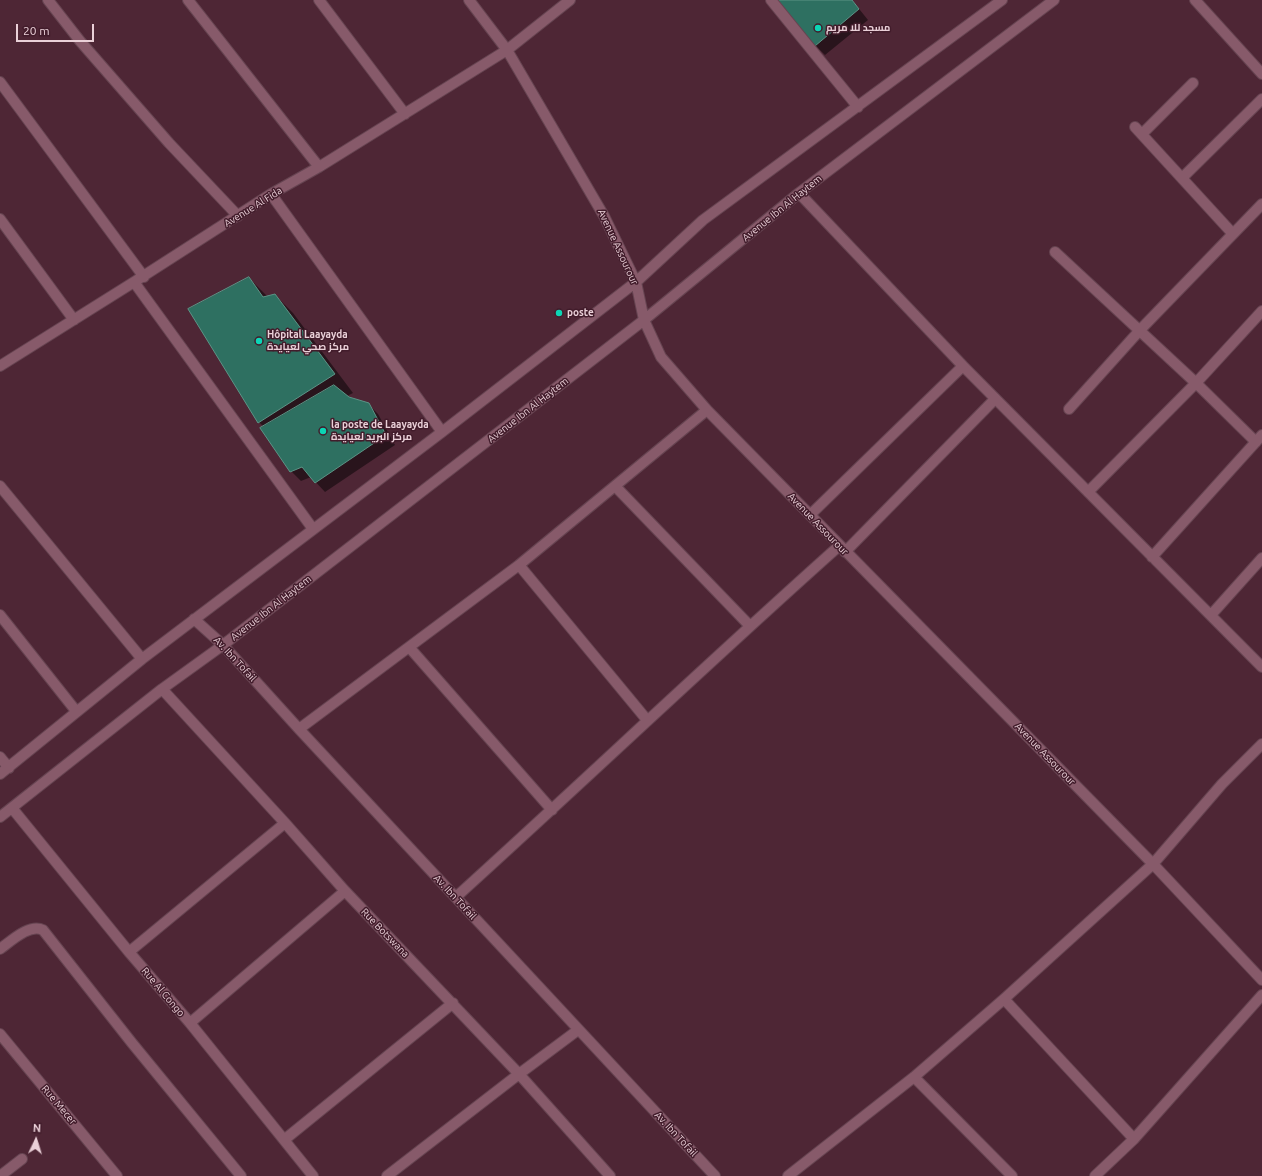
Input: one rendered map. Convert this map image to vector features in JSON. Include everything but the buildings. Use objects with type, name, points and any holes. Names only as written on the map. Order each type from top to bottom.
[{"type":"street","points":[[48,0],[80,41],[169,143],[238,216]]},
{"type":"street","points":[[188,0],[319,167]]},
{"type":"street","points":[[319,0],[405,114]]},
{"type":"street","name":"Avenue Assourour","points":[[469,0],[507,50],[604,216],[636,282],[644,320],[661,357],[707,410],[1153,864],[1262,980]]},
{"type":"street","name":"Avenue Al Fida","points":[[1,364],[144,277],[271,194],[319,167],[507,50],[570,0]]},
{"type":"street","points":[[771,0],[858,107]]},
{"type":"street","points":[[0,774],[142,658],[442,432],[636,282],[703,220],[1002,0]]},
{"type":"street","name":"Avenue Ibn Al Haytem","points":[[0,817],[162,689],[223,645],[644,320],[799,193],[1054,0]]},
{"type":"street","points":[[1195,0],[1262,74]]},
{"type":"street","points":[[0,82],[144,277]]},
{"type":"street","points":[[1193,83],[1138,130],[1233,234]]},
{"type":"street","points":[[1182,178],[1262,99]]},
{"type":"street","points":[[799,193],[995,399],[1262,667]]},
{"type":"street","points":[[271,194],[442,432]]},
{"type":"street","points":[[1069,409],[1140,330],[1262,204]]},
{"type":"street","points":[[0,219],[74,320]]},
{"type":"street","points":[[1055,252],[1196,383],[1259,439],[1152,556]]},
{"type":"street","points":[[134,282],[313,529]]},
{"type":"street","points":[[1088,492],[1196,383],[1262,311]]},
{"type":"street","points":[[810,515],[963,366]]},
{"type":"street","points":[[456,897],[750,626],[842,549],[995,399]]},
{"type":"street","points":[[299,729],[519,565],[707,410]]},
{"type":"street","points":[[0,486],[142,658]]},
{"type":"street","points":[[615,486],[750,626]]},
{"type":"street","points":[[1210,615],[1262,558]]},
{"type":"street","points":[[519,565],[647,720]]},
{"type":"street","points":[[0,615],[76,712]]},
{"type":"street","name":"Av. Ibn Tofail","points":[[194,619],[223,645],[299,729],[715,1176]]},
{"type":"street","points":[[408,647],[552,810]]},
{"type":"street","name":"Rue Botswana","points":[[162,689],[345,891],[519,1074],[610,1176]]},
{"type":"street","points":[[788,1176],[914,1077],[1004,999],[1153,864],[1222,784],[1262,744]]},
{"type":"street","points":[[0,756],[9,768]]},
{"type":"street","name":"Rue Al Congo","points":[[12,808],[129,952],[190,1023],[313,1176]]},
{"type":"street","points":[[129,952],[285,823]]},
{"type":"street","points":[[190,1023],[345,891]]},
{"type":"street","points":[[0,948],[28,930],[38,928],[43,930],[132,1043],[241,1176]]},
{"type":"street","points":[[1095,1176],[1134,1139],[1262,995]]},
{"type":"street","points":[[1004,999],[1134,1139]]},
{"type":"street","points":[[284,1140],[453,1003]]},
{"type":"street","points":[[387,1176],[578,1030]]},
{"type":"street","name":"Rue Mecer","points":[[0,1034],[117,1176]]},
{"type":"street","points":[[914,1077],[1012,1176]]},
{"type":"street","points":[[0,1176],[22,1159]]},
{"type":"place","name":"مسجد للا مريم","points":[[818,28]]},
{"type":"place","name":"poste","points":[[559,313]]},
{"type":"place","name":"Hôpital Laayayda مركز صحي لعيايدة","points":[[259,341]]},
{"type":"place","name":"la poste de Laayayda مركز البريد لعيايدة","points":[[323,431]]}]
